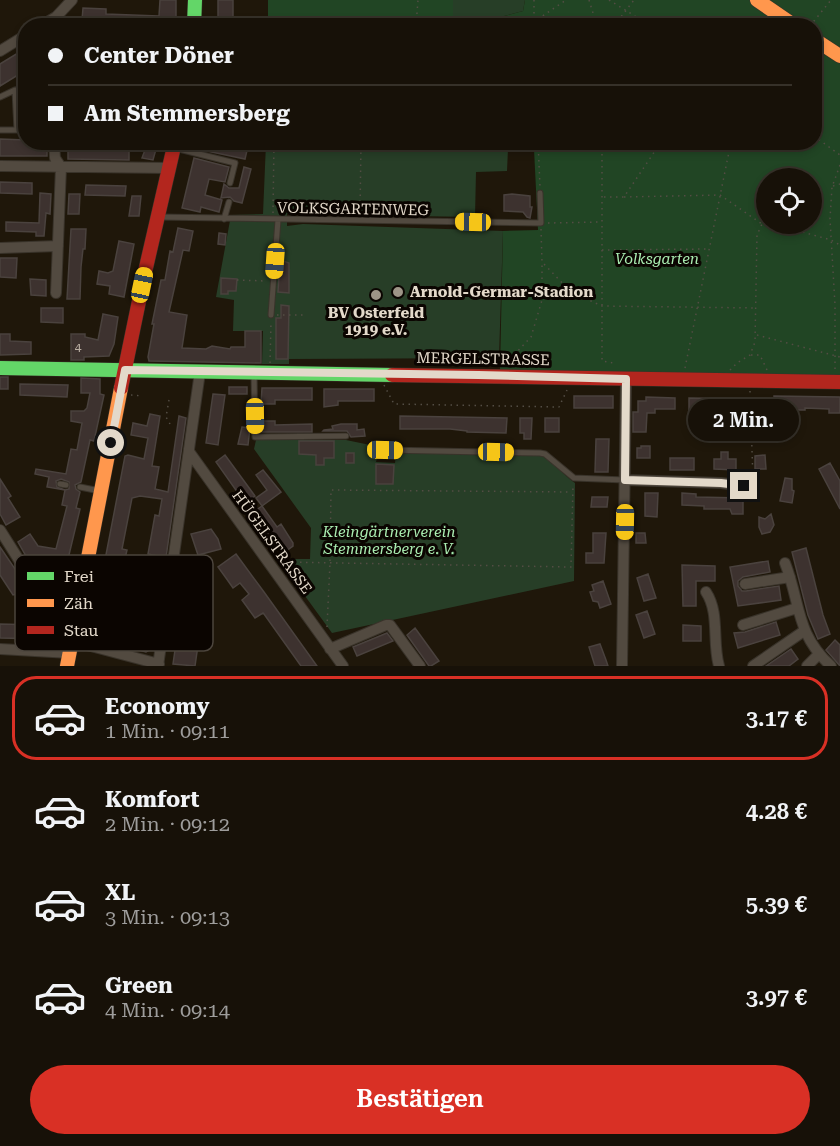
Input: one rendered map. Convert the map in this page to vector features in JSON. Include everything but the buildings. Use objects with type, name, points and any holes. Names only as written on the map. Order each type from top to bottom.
[{"type":"street","points":[[54,18],[72,0]]},
{"type":"street","points":[[194,18],[195,0]]},
{"type":"street","points":[[757,0],[783,18]]},
{"type":"street","points":[[0,51],[18,40]]},
{"type":"street","points":[[822,45],[840,57]]},
{"type":"street","points":[[54,150],[55,158],[61,166],[56,293]]},
{"type":"street","points":[[89,555],[125,370],[173,150]]},
{"type":"street","points":[[0,166],[169,168]]},
{"type":"street","points":[[0,248],[58,246]]},
{"type":"street","name":"MERGELSTRASSE","points":[[0,368],[837,382]]},
{"type":"street","points":[[175,555],[200,372]]},
{"type":"street","points":[[622,666],[626,379]]},
{"type":"street","name":"HÜGELSTRASSE","points":[[190,453],[343,666]]},
{"type":"street","points":[[625,480],[721,483],[744,486]]},
{"type":"street","points":[[0,530],[16,555]]},
{"type":"street","points":[[784,563],[790,577],[804,631],[818,655],[831,666]]},
{"type":"street","points":[[745,584],[790,577]]},
{"type":"street","points":[[706,592],[713,603],[719,666]]},
{"type":"street","points":[[743,625],[797,608]]},
{"type":"street","points":[[330,649],[390,625],[420,666]]},
{"type":"street","points":[[753,666],[804,631]]},
{"type":"street","points":[[0,649],[15,650]]},
{"type":"street","points":[[35,651],[70,653],[158,665]]},
{"type":"street","points":[[807,666],[818,655]]},
{"type":"lane","points":[[0,97],[15,90],[17,130],[0,130]]},
{"type":"lane","points":[[191,150],[235,163],[230,183]]},
{"type":"lane","points":[[540,193],[541,223]]},
{"type":"lane","points":[[224,219],[229,202]]},
{"type":"lane","name":"VOLKSGARTENWEG","points":[[157,217],[541,223]]},
{"type":"lane","points":[[271,315],[275,220]]},
{"type":"lane","points":[[254,372],[255,437],[346,436]]},
{"type":"lane","points":[[385,450],[544,454],[573,478],[625,480]]},
{"type":"lane","points":[[81,487],[102,491]]},
{"type":"path","points":[[417,18],[418,0]]},
{"type":"path","points":[[534,0],[534,18]]},
{"type":"path","points":[[540,18],[566,0]]},
{"type":"path","points":[[589,0],[595,18]]},
{"type":"path","points":[[609,0],[638,18]]},
{"type":"path","points":[[620,18],[634,0]]},
{"type":"path","points":[[816,18],[831,0]]},
{"type":"path","points":[[822,142],[840,154]]},
{"type":"path","points":[[274,150],[275,220]]},
{"type":"path","points":[[360,221],[361,150]]},
{"type":"path","points":[[538,150],[540,193]]},
{"type":"path","points":[[602,150],[602,361],[613,363],[614,369]]},
{"type":"path","points":[[624,197],[656,150]]},
{"type":"path","points":[[683,381],[729,150]]},
{"type":"path","points":[[837,382],[836,304],[830,219],[832,187],[840,165]]},
{"type":"path","points":[[832,187],[840,183]]},
{"type":"path","points":[[602,197],[720,195],[756,220]]},
{"type":"path","points":[[478,375],[513,356],[531,337],[542,300],[541,223],[602,222]]},
{"type":"path","points":[[750,355],[755,335],[758,234]]},
{"type":"path","points":[[810,234],[840,245]]},
{"type":"path","points":[[602,250],[709,249]]},
{"type":"path","points":[[542,262],[571,292],[602,306],[756,308]]},
{"type":"path","points":[[237,280],[273,281]]},
{"type":"path","points":[[836,304],[840,307]]},
{"type":"path","points":[[271,315],[303,315]]},
{"type":"path","points":[[270,326],[270,354]]},
{"type":"path","points":[[755,335],[840,357]]},
{"type":"path","points":[[721,381],[737,363],[750,355],[760,355],[772,381]]},
{"type":"path","points":[[379,374],[394,404],[559,407],[572,378]]},
{"type":"path","points":[[744,486],[753,480],[750,381]]},
{"type":"path","points":[[121,394],[143,396]]},
{"type":"path","points":[[169,400],[166,417],[170,424]]},
{"type":"path","points":[[269,562],[571,567],[573,478]]},
{"type":"path","points":[[320,634],[328,626],[331,489],[573,492]]},
{"type":"green space","points":[[268,0],[453,0],[453,18],[268,18]]},
{"type":"green space","points":[[453,0],[525,0],[523,11],[496,18],[453,18]]},
{"type":"green space","name":"Volksgarten","points":[[525,0],[840,0],[840,375],[569,374],[500,371],[503,231],[538,230],[534,150],[822,150],[822,18],[496,18],[523,11]]},
{"type":"green space","points":[[266,150],[508,150],[507,171],[476,172],[475,217],[287,214],[287,226],[303,224],[503,231],[499,358],[289,359],[289,364],[262,364],[263,331],[233,331],[234,300],[216,297],[231,215],[263,214]]},
{"type":"green space","name":"Kleingärtnerverein Stemmersberg e. V.","points":[[256,440],[346,440],[380,447],[376,462],[395,463],[396,453],[541,455],[575,483],[574,581],[332,633],[278,559],[310,559],[311,528],[254,449]]},
{"type":"traffic: fast","points":[[194,18],[195,0]]},
{"type":"traffic: fast","points":[[0,368],[392,375]]},
{"type":"traffic: slow","points":[[757,0],[783,18]]},
{"type":"traffic: slow","points":[[822,44],[840,56]]},
{"type":"traffic: slow","points":[[89,555],[121,388]]},
{"type":"traffic: slow","points":[[67,666],[70,651]]},
{"type":"traffic: jam","points":[[121,388],[173,150]]},
{"type":"traffic: jam","points":[[392,375],[840,382]]},
{"type":"place","name":"Arnold-Germar-Stadion","points":[[398,292]]},
{"type":"place","name":"BV Osterfeld 1919 e.V.","points":[[376,295]]},
{"type":"route","points":[[111,443],[125,370],[626,379],[625,480],[721,483],[744,486]]}]
